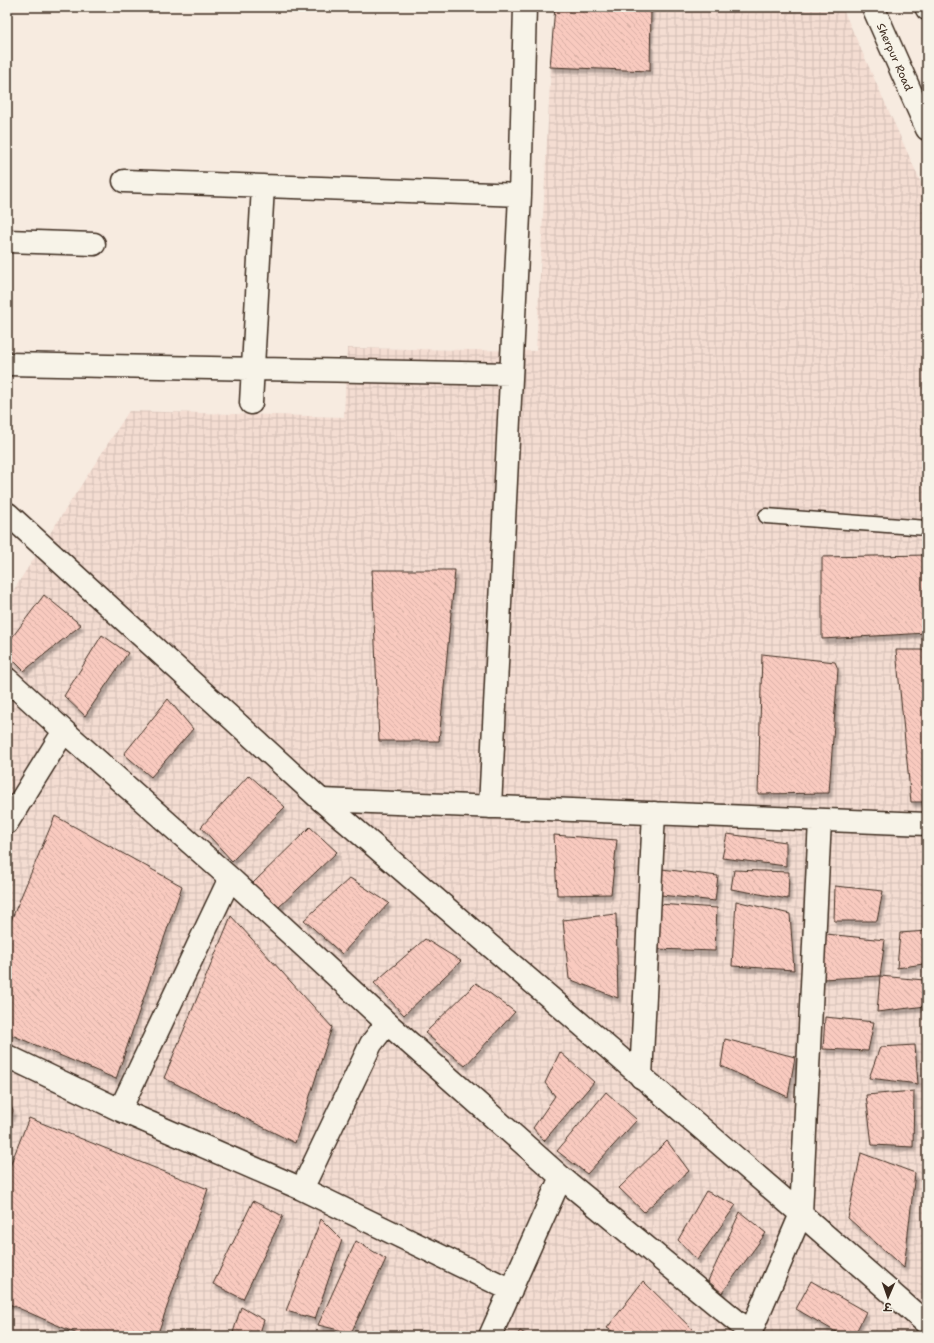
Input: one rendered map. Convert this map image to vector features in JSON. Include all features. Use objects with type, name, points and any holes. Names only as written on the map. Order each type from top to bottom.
[{"type":"street","points":[[490,807],[520,195],[525,7]]},
{"type":"street","name":"Sherpur Road","points":[[873,7],[927,129]]},
{"type":"street","points":[[124,181],[520,195]]},
{"type":"street","points":[[251,404],[263,186]]},
{"type":"street","points":[[7,241],[94,244]]},
{"type":"street","points":[[7,364],[511,374]]},
{"type":"street","points":[[7,515],[320,800],[927,1323]]},
{"type":"street","points":[[7,678],[64,731],[230,878],[387,1023],[561,1177],[750,1334],[801,1214],[820,820]]},
{"type":"street","points":[[7,823],[64,731]]},
{"type":"street","points":[[320,800],[927,824]]},
{"type":"street","points":[[641,1077],[654,813]]},
{"type":"street","points":[[120,1110],[230,878]]},
{"type":"street","points":[[302,1189],[371,1044],[387,1023]]},
{"type":"street","points":[[7,1056],[120,1110],[302,1189],[510,1290]]},
{"type":"street","points":[[490,1336],[561,1177]]},
{"type":"street","points":[[927,1313],[927,1323]]},
{"type":"lane","points":[[766,516],[927,528]]},
{"type":"shaded area","points":[[554,7],[842,7],[927,196],[927,1336],[7,1336],[7,600],[129,411],[344,417],[347,348],[536,351]]},
{"type":"building","points":[[555,7],[651,7],[650,71],[550,67]]},
{"type":"building","points":[[927,555],[927,633],[822,639],[822,557]]},
{"type":"building","points":[[372,570],[455,570],[439,741],[379,741]]},
{"type":"building","points":[[44,595],[81,625],[24,671],[7,654],[7,644]]},
{"type":"building","points":[[102,635],[128,653],[85,716],[64,696]]},
{"type":"building","points":[[896,650],[927,650],[927,802],[911,802]]},
{"type":"building","points":[[762,654],[835,662],[838,669],[829,793],[758,794]]},
{"type":"building","points":[[168,699],[193,729],[151,777],[124,754]]},
{"type":"building","points":[[249,775],[285,807],[232,861],[201,827]]},
{"type":"building","points":[[55,816],[182,886],[116,1079],[7,1033],[7,930]]},
{"type":"building","points":[[310,827],[337,852],[278,908],[252,884]]},
{"type":"building","points":[[727,834],[786,842],[786,866],[722,858]]},
{"type":"building","points":[[554,835],[617,840],[611,894],[557,895]]},
{"type":"building","points":[[662,869],[718,876],[715,901],[661,895]]},
{"type":"building","points":[[734,870],[789,872],[788,899],[731,889]]},
{"type":"building","points":[[350,878],[389,903],[342,954],[304,920]]},
{"type":"building","points":[[835,886],[883,891],[877,921],[834,921]]},
{"type":"building","points":[[736,901],[790,914],[794,970],[732,966]]},
{"type":"building","points":[[658,904],[717,908],[715,951],[656,949]]},
{"type":"building","points":[[616,914],[618,998],[569,979],[563,920]]},
{"type":"building","points":[[231,916],[332,1027],[295,1143],[164,1078]]},
{"type":"building","points":[[927,931],[927,941],[923,964],[897,968],[900,933]]},
{"type":"building","points":[[826,934],[885,940],[880,976],[822,979]]},
{"type":"building","points":[[425,939],[461,961],[404,1015],[374,983]]},
{"type":"building","points":[[880,976],[924,980],[927,978],[926,1006],[877,1012]]},
{"type":"building","points":[[476,983],[515,1012],[465,1066],[425,1033]]},
{"type":"building","points":[[825,1017],[874,1022],[868,1051],[823,1049]]},
{"type":"building","points":[[725,1039],[795,1057],[788,1097],[721,1066]]},
{"type":"building","points":[[915,1045],[918,1084],[869,1078],[880,1047]]},
{"type":"building","points":[[560,1052],[594,1082],[544,1141],[533,1128],[555,1096],[545,1083]]},
{"type":"building","points":[[914,1091],[913,1147],[872,1145],[866,1095]]},
{"type":"building","points":[[606,1092],[637,1120],[587,1174],[557,1151]]},
{"type":"building","points":[[7,1102],[13,1111],[7,1125]]},
{"type":"building","points":[[29,1118],[208,1189],[157,1336],[82,1336],[7,1303],[7,1173]]},
{"type":"building","points":[[667,1141],[689,1171],[644,1212],[619,1188]]},
{"type":"building","points":[[861,1153],[915,1173],[904,1268],[848,1218]]},
{"type":"building","points":[[706,1191],[736,1205],[697,1260],[678,1240]]},
{"type":"building","points":[[253,1201],[283,1216],[243,1299],[213,1284]]},
{"type":"building","points":[[740,1212],[766,1233],[722,1293],[708,1281]]},
{"type":"building","points":[[321,1219],[342,1240],[315,1319],[286,1311]]},
{"type":"building","points":[[356,1241],[386,1259],[351,1333],[318,1325]]},
{"type":"building","points":[[643,1281],[699,1336],[620,1336],[607,1328]]},
{"type":"building","points":[[811,1281],[866,1312],[854,1336],[843,1336],[796,1309]]},
{"type":"building","points":[[241,1307],[264,1320],[259,1336],[232,1336]]},
{"type":"building","points":[[421,1331],[436,1336],[418,1336]]},
{"type":"building","points":[[520,1331],[529,1336],[516,1336]]}]
